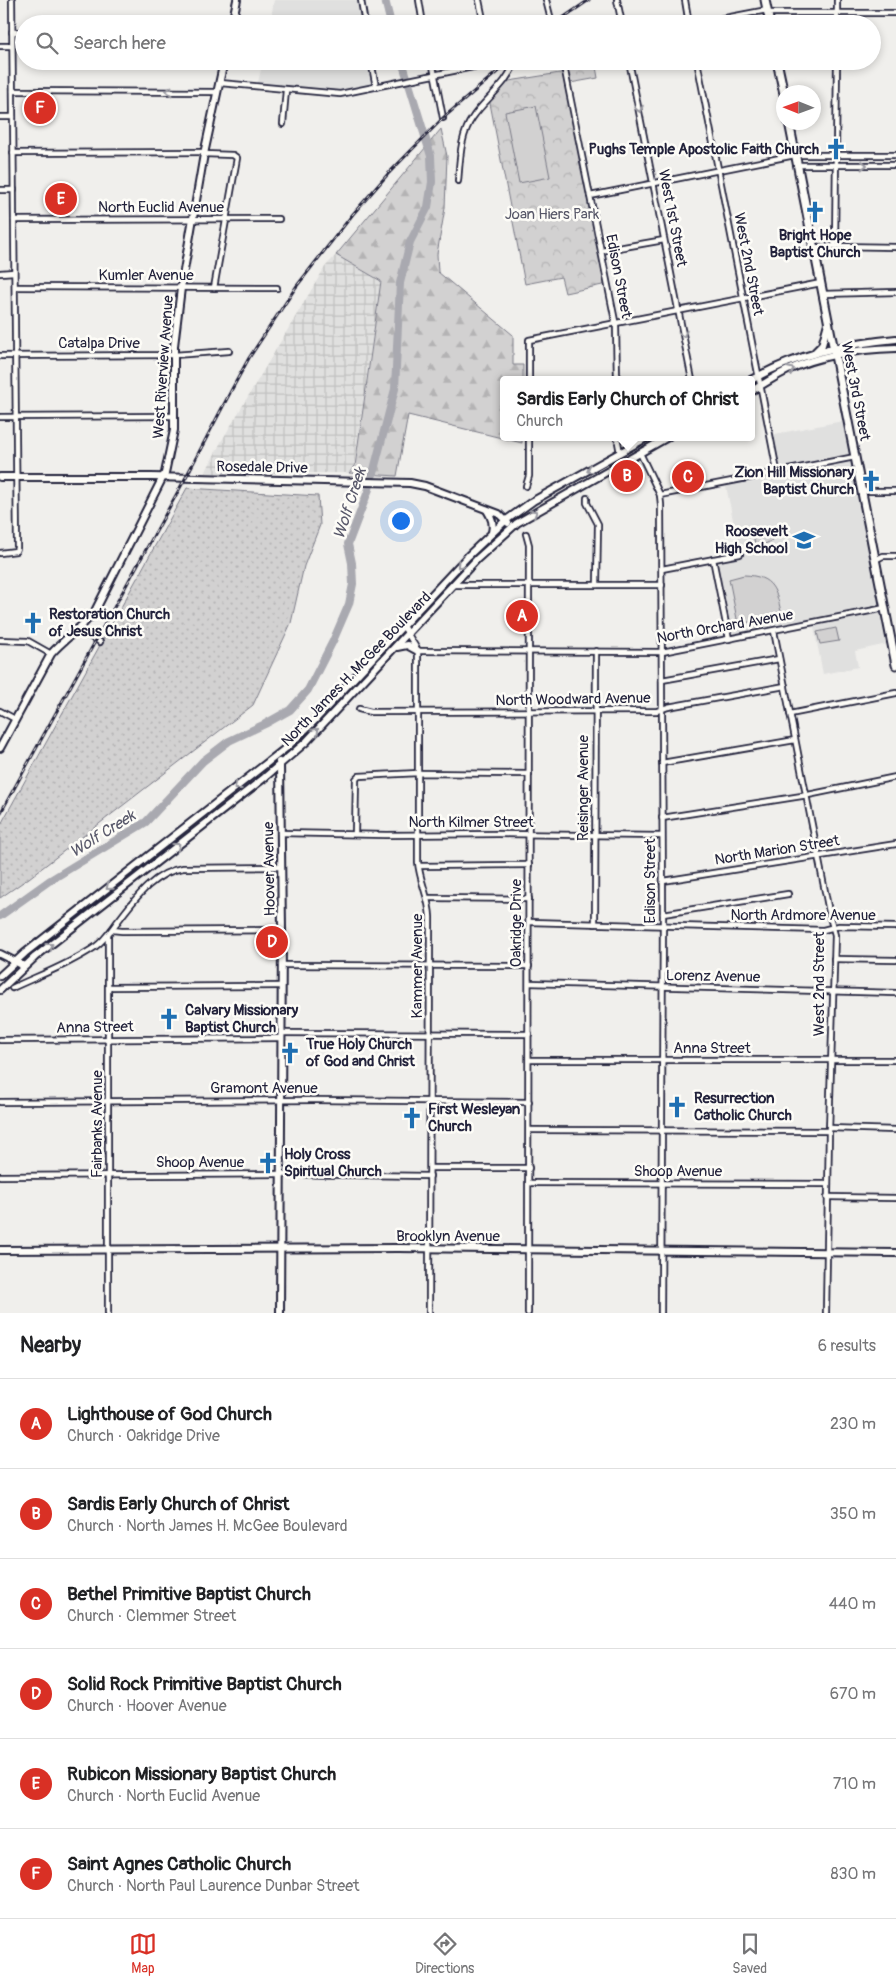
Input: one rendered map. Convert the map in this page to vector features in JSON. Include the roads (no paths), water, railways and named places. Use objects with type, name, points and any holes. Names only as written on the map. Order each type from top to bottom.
[{"type":"main road","points":[[765,0],[768,15]]},
{"type":"main road","points":[[779,70],[782,85]]},
{"type":"main road","name":"West 3rd Street","points":[[791,130],[875,560],[885,608],[892,628],[896,665]]},
{"type":"street","points":[[0,553],[16,552],[12,0]]},
{"type":"street","points":[[234,15],[237,0]]},
{"type":"street","points":[[361,0],[364,15]]},
{"type":"street","points":[[419,0],[422,15]]},
{"type":"street","points":[[479,0],[482,15]]},
{"type":"street","points":[[546,0],[550,15]]},
{"type":"street","points":[[617,0],[620,15]]},
{"type":"street","points":[[685,0],[688,15]]},
{"type":"street","points":[[837,0],[837,13]]},
{"type":"street","points":[[750,15],[768,12],[896,13]]},
{"type":"street","points":[[0,46],[12,46]]},
{"type":"street","name":"West Riverview Avenue","points":[[0,748],[51,654],[62,642],[78,630],[95,611],[164,477],[174,430],[174,355],[181,288],[205,153],[222,70]]},
{"type":"street","points":[[373,70],[376,87]]},
{"type":"street","points":[[434,70],[444,118]]},
{"type":"street","points":[[220,83],[336,94],[457,70]]},
{"type":"street","points":[[458,181],[461,154],[468,125],[508,78],[511,70]]},
{"type":"street","name":"Edison Street","points":[[565,70],[615,324],[616,376]]},
{"type":"street","name":"West 1st Street","points":[[631,70],[691,376]]},
{"type":"street","name":"West 2nd Street","points":[[699,70],[777,471]]},
{"type":"street","points":[[835,246],[837,70]]},
{"type":"street","points":[[283,124],[286,90]]},
{"type":"street","points":[[13,91],[217,92]]},
{"type":"street","points":[[0,117],[13,117]]},
{"type":"street","points":[[13,152],[205,153],[233,155],[237,158],[214,288]]},
{"type":"street","points":[[590,196],[796,155],[896,155]]},
{"type":"street","points":[[798,165],[896,165]]},
{"type":"street","points":[[0,190],[14,190]]},
{"type":"street","name":"North Euclid Avenue","points":[[14,220],[279,219]]},
{"type":"street","points":[[601,251],[664,240]]},
{"type":"street","points":[[814,248],[835,246],[896,247]]},
{"type":"street","points":[[0,272],[14,272]]},
{"type":"street","points":[[529,376],[529,340],[821,283]]},
{"type":"street","name":"Kumler Avenue","points":[[14,287],[277,288]]},
{"type":"street","points":[[823,294],[896,292]]},
{"type":"street","points":[[814,353],[822,345],[828,322]]},
{"type":"street","points":[[755,378],[814,353],[833,348],[896,339]]},
{"type":"street","points":[[755,389],[788,370],[835,356],[896,348]]},
{"type":"street","name":"Catalpa Drive","points":[[0,356],[174,355],[228,351]]},
{"type":"street","points":[[0,417],[174,416]]},
{"type":"street","points":[[526,486],[529,476],[529,441]]},
{"type":"street","points":[[618,441],[620,453]]},
{"type":"street","name":"North James H. McGee Boulevard","points":[[0,976],[15,961],[275,757],[315,720],[505,521],[533,501],[641,441]]},
{"type":"street","name":"North James H. McGee Boulevard","points":[[0,990],[24,966],[280,764],[324,724],[482,554],[513,527],[544,506],[661,441]]},
{"type":"street","name":"Edison Street","points":[[640,453],[660,495],[661,504],[663,881],[661,1313]]},
{"type":"street","points":[[660,495],[855,457]]},
{"type":"street","name":"Rosedale Drive","points":[[0,477],[164,477],[395,482],[425,486],[486,509],[499,514],[513,527]]},
{"type":"street","points":[[862,491],[896,492]]},
{"type":"street","points":[[587,498],[587,503],[598,523],[597,585]]},
{"type":"street","points":[[486,509],[491,516],[492,533]]},
{"type":"street","name":"Oakridge Drive","points":[[526,534],[529,545],[528,1313]]},
{"type":"street","points":[[662,569],[740,554]]},
{"type":"street","points":[[875,560],[883,556],[896,556]]},
{"type":"street","points":[[713,559],[729,639]]},
{"type":"street","points":[[454,585],[662,585]]},
{"type":"street","name":"North Orchard Avenue","points":[[418,651],[662,652],[885,608]]},
{"type":"street","points":[[403,626],[418,651]]},
{"type":"street","points":[[78,630],[100,642]]},
{"type":"street","name":"West 2nd Street","points":[[774,631],[835,935],[827,1184],[826,1313]]},
{"type":"street","points":[[0,640],[28,641],[51,654]]},
{"type":"street","points":[[396,647],[407,645],[418,651]]},
{"type":"street","name":"Kammer Avenue","points":[[418,651],[418,866],[422,884],[429,898],[429,1313]]},
{"type":"street","name":"Reisinger Avenue","points":[[595,924],[596,651]]},
{"type":"street","points":[[662,680],[779,659]]},
{"type":"street","name":"North Woodward Avenue","points":[[359,709],[371,712],[657,711],[784,686]]},
{"type":"street","points":[[790,714],[896,693]]},
{"type":"street","points":[[0,711],[15,719]]},
{"type":"street","points":[[662,763],[795,740]]},
{"type":"street","points":[[275,757],[280,764]]},
{"type":"street","name":"Hoover Avenue","points":[[280,764],[282,930],[280,1313]]},
{"type":"street","points":[[355,834],[357,777],[418,773],[529,774]]},
{"type":"street","points":[[662,818],[806,795],[896,777]]},
{"type":"street","points":[[264,778],[275,778],[280,785]]},
{"type":"street","name":"North Kilmer Street","points":[[280,833],[662,836]]},
{"type":"street","name":"North Marion Street","points":[[663,881],[896,844]]},
{"type":"street","points":[[418,866],[529,865]]},
{"type":"street","points":[[12,988],[96,946],[108,935],[150,884],[168,872],[183,868],[281,867]]},
{"type":"street","points":[[663,914],[788,894]]},
{"type":"street","points":[[429,898],[529,898]]},
{"type":"street","name":"North Ardmore Avenue","points":[[529,922],[823,930],[839,926],[896,927]]},
{"type":"street","points":[[112,930],[282,930]]},
{"type":"street","name":"Fairbanks Avenue","points":[[108,935],[110,987],[108,1313]]},
{"type":"street","points":[[0,954],[24,966]]},
{"type":"street","points":[[834,959],[896,960]]},
{"type":"street","points":[[282,965],[529,966]]},
{"type":"street","name":"Lorenz Avenue","points":[[529,984],[896,993]]},
{"type":"street","points":[[110,987],[281,986]]},
{"type":"street","name":"Anna Street","points":[[0,1040],[430,1033],[529,1034]]},
{"type":"street","name":"Anna Street","points":[[529,1060],[831,1058],[896,1060]]},
{"type":"street","name":"Gramont Avenue","points":[[0,1102],[281,1100],[529,1102]]},
{"type":"street","points":[[529,1130],[896,1130]]},
{"type":"street","points":[[430,1168],[529,1168]]},
{"type":"street","name":"Shoop Avenue","points":[[0,1176],[280,1174],[430,1176]]},
{"type":"street","name":"Shoop Avenue","points":[[529,1183],[827,1184]]},
{"type":"street","points":[[827,1197],[896,1198]]},
{"type":"street","name":"Brooklyn Avenue","points":[[0,1250],[280,1248],[896,1253]]},
{"type":"waterway","name":"Wolf Creek","points":[[385,0],[389,15]]},
{"type":"waterway","name":"Wolf Creek","points":[[0,916],[49,881],[146,822],[203,761],[229,741],[290,710],[308,690],[333,641],[349,604],[353,584],[352,563],[348,544],[369,489],[395,389],[400,283],[410,242],[428,207],[432,182],[431,156],[405,70]]},
{"type":"railway","points":[[567,15],[589,0]]},
{"type":"railway","points":[[0,814],[186,477],[249,358],[296,287],[353,214],[388,174],[443,118],[499,70]]},
{"type":"place","name":"Saint Agnes Catholic Church","points":[[40,108]]},
{"type":"place","name":"Pughs Temple Apostolic Faith Church","points":[[836,149]]},
{"type":"place","name":"Rubicon Missionary Baptist Church","points":[[61,199]]},
{"type":"place","name":"Bright Hope Baptist Church","points":[[815,212]]},
{"type":"place","name":"Sardis Early Church of Christ","points":[[627,476]]},
{"type":"place","name":"Bethel Primitive Baptist Church","points":[[688,477]]},
{"type":"place","name":"Zion Hill Missionary Baptist Church","points":[[871,481]]},
{"type":"place","name":"Roosevelt High School","points":[[804,540]]},
{"type":"place","name":"Lighthouse of God Church","points":[[522,616]]},
{"type":"place","name":"Restoration Church of Jesus Christ","points":[[33,623]]},
{"type":"place","name":"Solid Rock Primitive Baptist Church","points":[[272,942]]},
{"type":"place","name":"Calvary Missionary Baptist Church","points":[[169,1019]]},
{"type":"place","name":"True Holy Church of God and Christ","points":[[290,1053]]},
{"type":"place","name":"Resurrection Catholic Church","points":[[677,1107]]},
{"type":"place","name":"First Wesleyan Church","points":[[412,1118]]},
{"type":"place","name":"Holy Cross Spiritual Church","points":[[268,1163]]},
{"type":"park label","name":"Joan Hiers Park","points":[[552,214]]}]
